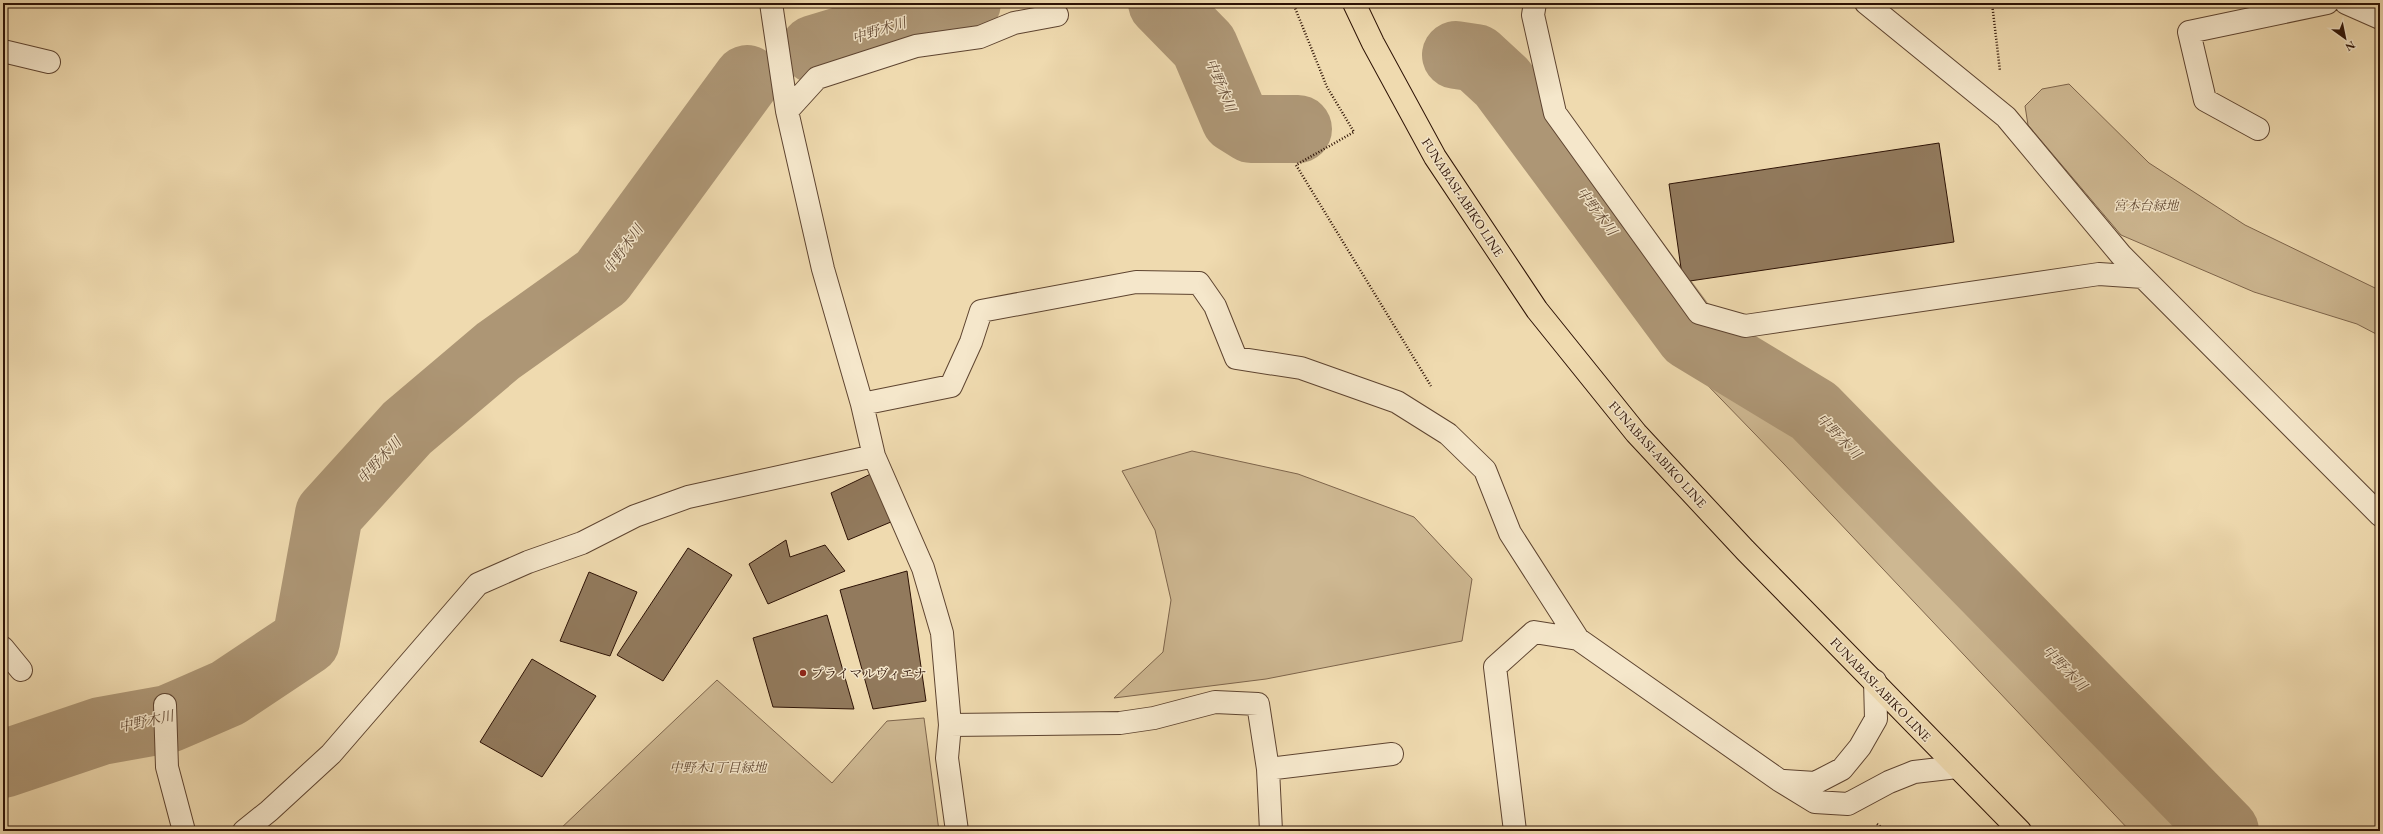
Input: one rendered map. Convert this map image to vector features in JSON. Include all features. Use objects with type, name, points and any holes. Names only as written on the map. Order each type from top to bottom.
[{"type":"main road","name":"FUNABASI-ABIKO LINE","points":[[1354,3],[1373,43],[1435,157],[1537,310],[1636,433],[1745,550],[1875,681],[2020,831]]},
{"type":"street","points":[[771,3],[787,111],[823,269],[862,404],[874,456],[922,568],[942,633],[950,725],[947,758],[957,831]]},
{"type":"street","points":[[1535,3],[1533,15],[1555,113],[1699,313],[1745,326],[2099,274],[2143,277]]},
{"type":"street","points":[[1866,3],[2006,117],[2121,254],[2380,515]]},
{"type":"street","points":[[2258,129],[2205,100],[2189,32],[2327,3]]},
{"type":"street","points":[[2346,3],[2380,18]]},
{"type":"street","points":[[787,111],[817,78],[916,46],[980,37],[1014,23],[1057,15]]},
{"type":"street","points":[[3,51],[49,62]]},
{"type":"street","points":[[862,404],[952,386],[971,342],[981,311],[1136,282],[1199,283],[1215,306],[1236,358],[1300,368],[1397,402],[1448,434],[1485,470],[1510,533],[1578,639],[1779,780],[1815,802],[1848,804],[1889,782],[1914,772],[1957,767]]},
{"type":"street","points":[[244,831],[269,812],[331,754],[478,584],[528,562],[582,543],[635,516],[688,497],[874,456]]},
{"type":"street","points":[[1515,831],[1495,667],[1534,632],[1578,639]]},
{"type":"street","points":[[3,648],[21,670]]},
{"type":"street","points":[[1779,780],[1816,783],[1842,769],[1860,747],[1876,719],[1875,681]]},
{"type":"street","points":[[950,725],[1120,723],[1154,718],[1215,702],[1258,704],[1268,769],[1271,831]]},
{"type":"street","points":[[165,705],[167,767],[184,831]]},
{"type":"street","points":[[1268,769],[1392,754]]},
{"type":"path","points":[[1293,3],[1328,87],[1354,132],[1296,165],[1434,389]]},
{"type":"path","points":[[1992,3],[2006,117]]},
{"type":"green space","name":"宮本台緑地","points":[[2069,84],[2149,163],[2245,225],[2375,288],[2380,279],[2380,336],[2357,324],[2254,292],[2121,235],[2028,125],[2025,106],[2042,89]]},
{"type":"green space","points":[[1689,366],[1771,408],[2184,831],[2130,831],[1784,464]]},
{"type":"green space","points":[[1192,451],[1298,474],[1414,517],[1472,579],[1462,641],[1266,679],[1114,698],[1163,652],[1171,600],[1155,530],[1122,471]]},
{"type":"green space","name":"中野木1丁目緑地","points":[[717,680],[832,783],[887,721],[924,718],[939,831],[558,831]]},
{"type":"building","points":[[1939,143],[1954,242],[1683,282],[1669,184]]},
{"type":"building","points":[[877,471],[898,519],[848,540],[831,493]]},
{"type":"building","points":[[786,540],[790,557],[825,545],[845,571],[768,604],[749,564]]},
{"type":"building","points":[[688,548],[732,575],[663,681],[617,655]]},
{"type":"building","points":[[907,571],[926,701],[873,709],[840,590]]},
{"type":"building","points":[[589,572],[637,592],[610,656],[560,641]]},
{"type":"building","name":"プライマルヴィエナ","points":[[827,615],[854,709],[773,707],[753,638]]},
{"type":"building","points":[[532,659],[596,696],[542,777],[480,742]]},
{"type":"waterway","name":"中野木川","points":[[814,49],[967,3]]},
{"type":"waterway","name":"中野木川","points":[[1162,3],[1204,46],[1235,119],[1251,129],[1298,129]]},
{"type":"waterway","name":"中野木川","points":[[1456,55],[1476,58],[1502,82],[1690,336],[1814,411],[2225,831]]},
{"type":"waterway","name":"中野木川","points":[[3,764],[101,731],[168,719],[228,693],[306,641],[329,514],[407,428],[498,351],[602,277],[747,79]]},
{"type":"place","name":"プライマルヴィエナ","points":[[803,673]]}]
